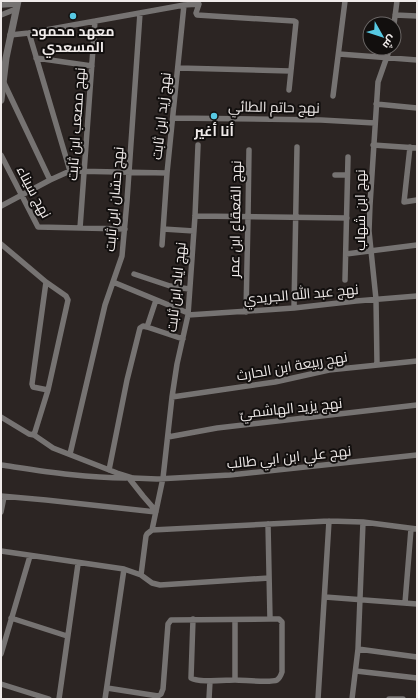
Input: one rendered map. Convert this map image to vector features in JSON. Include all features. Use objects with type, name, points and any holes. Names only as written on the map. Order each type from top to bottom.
[{"type":"street","points":[[333,96],[345,1]]},
{"type":"street","points":[[397,1],[395,15],[417,16],[417,12]]},
{"type":"street","points":[[10,35],[29,33],[199,2],[196,13],[197,15],[295,21],[288,90]]},
{"type":"street","points":[[1,5],[17,5]]},
{"type":"street","points":[[1,15],[17,5]]},
{"type":"street","points":[[1,99],[2,76],[17,5]]},
{"type":"street","name":"نهج زيد ابن ثابت","points":[[162,244],[167,173],[184,5]]},
{"type":"street","name":"نهج حسّان ابن ثابت","points":[[70,454],[105,305],[122,256],[140,13]]},
{"type":"street","name":"نهج مصعب ابن ثابت","points":[[80,228],[95,21]]},
{"type":"street","points":[[29,33],[70,171]]},
{"type":"street","points":[[338,54],[417,60]]},
{"type":"street","points":[[36,58],[92,66]]},
{"type":"street","name":"نهج ابن شهاب","points":[[377,364],[376,299],[369,232],[376,104],[379,78],[388,58]]},
{"type":"street","points":[[178,68],[290,71]]},
{"type":"street","points":[[2,76],[50,180]]},
{"type":"street","points":[[376,104],[417,108]]},
{"type":"street","name":"نهج حاتم الطائي","points":[[173,118],[321,120],[375,123]]},
{"type":"street","name":"نهج اياد ابن ثابت","points":[[141,575],[146,536],[152,530],[163,478],[172,397],[188,314],[198,145]]},
{"type":"street","points":[[373,145],[417,148]]},
{"type":"street","points":[[294,308],[297,218],[297,147]]},
{"type":"street","points":[[410,147],[404,202],[417,200]]},
{"type":"street","name":"نهج القعقاع ابن عمر","points":[[246,312],[248,150]]},
{"type":"street","name":"نهج سيناء","points":[[1,155],[39,228],[125,229]]},
{"type":"street","points":[[345,280],[348,157]]},
{"type":"street","points":[[1,206],[70,171],[167,173]]},
{"type":"street","points":[[336,175],[347,175]]},
{"type":"street","points":[[195,216],[347,218]]},
{"type":"street","points":[[163,229],[194,231]]},
{"type":"street","points":[[1,244],[46,282],[66,296],[68,300],[48,390],[34,435]]},
{"type":"street","points":[[346,254],[417,245]]},
{"type":"street","points":[[179,258],[192,260]]},
{"type":"street","points":[[134,274],[170,286],[189,289]]},
{"type":"street","points":[[46,282],[32,384],[33,387],[48,390]]},
{"type":"street","points":[[113,282],[188,314]]},
{"type":"street","name":"نهج عبد الله الجريدي","points":[[188,314],[246,312],[417,296]]},
{"type":"street","points":[[146,327],[156,300]]},
{"type":"street","points":[[109,470],[127,380],[140,328],[143,326],[183,339]]},
{"type":"street","name":"نهج ربيعة ابن الحارث","points":[[172,397],[275,382],[329,370],[417,361]]},
{"type":"street","name":"نهج يزيد الهاشميّ","points":[[168,437],[217,428],[417,405]]},
{"type":"street","points":[[1,417],[29,434],[34,435],[53,448],[130,477],[156,511]]},
{"type":"street","name":"نهج علي ابن ابي طالب","points":[[1,465],[38,471],[106,478],[163,478],[230,476],[417,455]]},
{"type":"street","points":[[1,512],[3,496],[156,511]]},
{"type":"street","points":[[152,530],[329,521],[363,522],[414,529],[405,603]]},
{"type":"street","points":[[318,699],[329,521]]},
{"type":"street","points":[[352,699],[358,649],[363,522]]},
{"type":"street","points":[[268,524],[270,619]]},
{"type":"street","points":[[1,551],[78,564],[124,569],[141,575],[160,585],[269,578]]},
{"type":"street","points":[[1,654],[30,556]]},
{"type":"street","points":[[59,699],[78,564]]},
{"type":"street","points":[[105,699],[124,569]]},
{"type":"street","points":[[325,597],[417,604]]},
{"type":"street","points":[[11,618],[68,636]]},
{"type":"street","points":[[107,688],[144,697],[158,696],[163,692],[165,650],[169,621],[173,619],[193,619],[235,620],[270,619],[280,620],[282,622],[282,672],[278,680],[210,681],[194,680],[191,678],[193,619]]},
{"type":"street","points":[[235,620],[235,680]]},
{"type":"street","points":[[358,649],[417,657]]},
{"type":"street","points":[[356,671],[417,678]]},
{"type":"street","points":[[209,699],[210,681]]},
{"type":"street","points":[[1,684],[49,699]]},
{"type":"street","points":[[389,699],[403,699]]},
{"type":"place","name":"معهد محمود المسعدي","points":[[73,16]]},
{"type":"place","name":"أنا أغير","points":[[214,116]]}]
